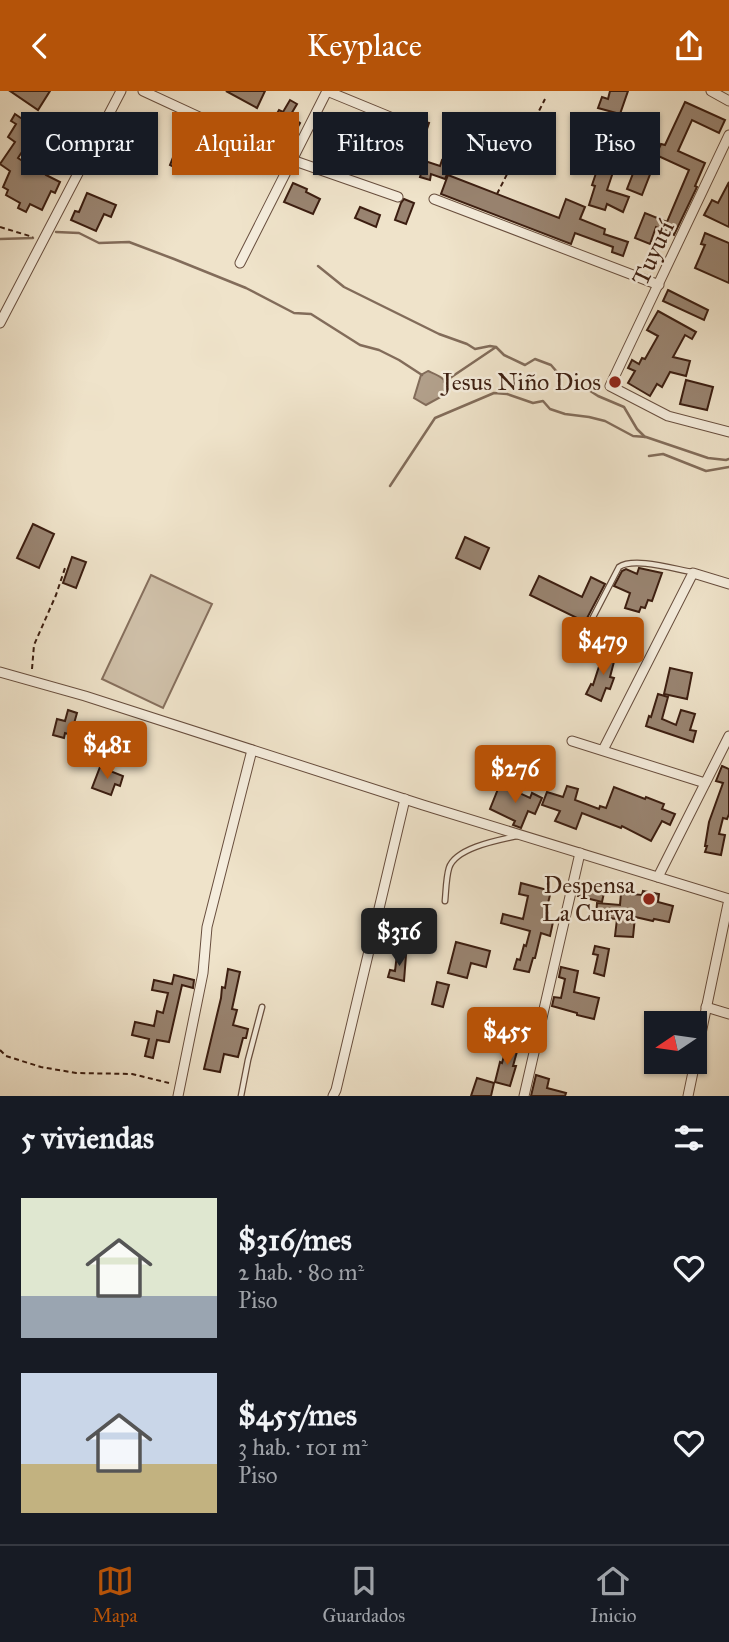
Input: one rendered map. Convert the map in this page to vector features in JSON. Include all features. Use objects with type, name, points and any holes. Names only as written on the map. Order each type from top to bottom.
[{"type":"street","points":[[0,323],[121,91]]},
{"type":"street","points":[[143,91],[188,112]]},
{"type":"street","points":[[299,146],[327,91],[378,112]]},
{"type":"street","points":[[711,91],[729,101]]},
{"type":"street","name":"Tuyutí","points":[[729,135],[610,386],[668,416],[729,432]]},
{"type":"street","points":[[299,162],[398,197]]},
{"type":"street","points":[[240,263],[284,175]]},
{"type":"street","points":[[434,199],[659,285]]},
{"type":"street","points":[[603,750],[693,573],[729,583]]},
{"type":"street","points":[[0,672],[85,696],[729,899],[688,1096]]},
{"type":"street","points":[[658,877],[729,736]]},
{"type":"street","points":[[572,741],[705,783]]},
{"type":"street","points":[[179,1091],[203,973],[207,927],[252,750]]},
{"type":"street","points":[[335,1094],[405,799]]},
{"type":"street","points":[[524,1096],[580,853]]},
{"type":"street","points":[[706,1007],[729,1014]]},
{"type":"lane","points":[[575,652],[622,564],[633,562],[693,573]]},
{"type":"lane","points":[[445,901],[450,865],[457,857],[486,842],[521,835]]},
{"type":"lane","points":[[241,1096],[262,1007]]},
{"type":"path","points":[[497,194],[545,99]]},
{"type":"path","points":[[0,227],[43,240]]},
{"type":"path","points":[[32,681],[34,645],[56,595],[65,565]]},
{"type":"path","points":[[0,1050],[6,1056],[41,1067],[76,1073],[132,1073],[179,1091]]},
{"type":"shaded area","points":[[428,371],[442,378],[448,393],[426,405],[414,398],[421,375]]},
{"type":"shaded area","points":[[151,575],[212,604],[163,708],[102,679]]},
{"type":"building","points":[[10,91],[50,91],[38,110]]},
{"type":"building","points":[[226,91],[265,91],[257,108]]},
{"type":"building","points":[[610,91],[628,91],[621,112],[598,108],[602,97],[608,99]]},
{"type":"building","points":[[290,100],[297,104],[292,112],[283,112]]},
{"type":"building","points":[[685,102],[725,120],[719,133],[692,120],[678,151],[705,163],[695,186],[697,187],[674,235],[656,227],[650,244],[635,238],[645,213],[667,222],[689,170],[660,157],[660,146],[665,145]]},
{"type":"building","points":[[15,114],[21,118],[21,153],[18,158],[21,160],[21,175],[46,175],[60,182],[55,193],[51,191],[42,210],[30,204],[26,212],[18,208],[20,203],[6,195],[8,190],[3,187],[10,171],[0,164],[15,142],[8,137],[16,124],[11,121]]},
{"type":"building","points":[[442,160],[442,175],[447,175],[445,179],[431,174],[430,180],[420,177],[428,175],[428,162],[440,166]]},
{"type":"building","points":[[448,175],[559,218],[566,199],[585,207],[580,219],[605,229],[604,234],[628,242],[623,256],[612,252],[613,247],[575,233],[571,244],[441,194]]},
{"type":"building","points":[[595,175],[612,175],[607,190],[629,197],[623,212],[607,204],[605,210],[589,205],[595,186],[592,185]]},
{"type":"building","points":[[632,175],[650,175],[642,195],[627,189]]},
{"type":"building","points":[[729,182],[729,227],[704,215],[712,200],[718,203]]},
{"type":"building","points":[[293,183],[320,199],[313,214],[284,202]]},
{"type":"building","points":[[87,193],[116,205],[111,217],[104,214],[96,231],[71,220],[75,211],[79,212]]},
{"type":"building","points":[[404,199],[414,203],[406,224],[395,220]]},
{"type":"building","points":[[360,207],[380,215],[376,227],[355,218]]},
{"type":"building","points":[[705,233],[729,243],[729,283],[695,268],[705,245],[701,244]]},
{"type":"building","points":[[668,290],[708,310],[704,320],[663,301]]},
{"type":"building","points":[[658,311],[696,332],[692,339],[685,335],[673,357],[690,361],[686,376],[670,372],[662,387],[657,384],[650,396],[628,383],[635,371],[628,368],[632,360],[639,364],[642,358],[645,359],[658,336],[647,330]]},
{"type":"building","points":[[686,380],[713,387],[707,410],[680,404]]},
{"type":"building","points":[[33,524],[54,534],[39,568],[17,558]]},
{"type":"building","points":[[465,537],[489,548],[480,569],[456,558]]},
{"type":"building","points":[[72,557],[86,562],[76,588],[63,583]]},
{"type":"building","points":[[639,568],[662,573],[652,601],[648,600],[645,608],[641,607],[639,612],[625,608],[630,593],[614,586],[622,571],[626,569],[637,574]]},
{"type":"building","points":[[539,576],[582,597],[591,577],[605,584],[585,622],[530,595]]},
{"type":"building","points":[[604,651],[616,654],[610,677],[614,678],[601,701],[586,694],[591,684],[593,685]]},
{"type":"building","points":[[670,668],[692,673],[687,699],[664,694]]},
{"type":"building","points":[[658,694],[668,697],[662,719],[676,725],[681,710],[695,714],[690,730],[696,731],[693,742],[646,726]]},
{"type":"building","points":[[68,710],[77,713],[73,727],[76,728],[74,736],[65,733],[64,738],[53,735],[57,719],[65,721]]},
{"type":"building","points":[[722,766],[729,769],[729,814],[727,819],[723,818],[719,834],[725,835],[721,855],[705,852],[705,846],[709,822],[723,783],[716,781]]},
{"type":"building","points":[[100,767],[123,776],[120,786],[115,784],[111,795],[92,788]]},
{"type":"building","points":[[500,784],[530,798],[532,793],[542,798],[535,814],[528,811],[521,828],[513,825],[515,821],[490,809]]},
{"type":"building","points":[[567,786],[578,789],[575,800],[599,809],[600,806],[606,808],[614,787],[664,804],[662,809],[675,814],[670,825],[662,821],[651,841],[622,826],[621,828],[582,813],[576,829],[555,821],[560,811],[542,805],[547,792],[563,797]]},
{"type":"building","points":[[581,882],[605,888],[602,902],[578,896]]},
{"type":"building","points":[[521,883],[551,891],[545,915],[548,916],[547,920],[553,922],[550,936],[541,933],[529,972],[514,969],[524,945],[526,946],[530,931],[501,923],[503,914],[523,919],[528,896],[519,894]]},
{"type":"building","points":[[643,891],[659,894],[658,902],[673,906],[669,922],[635,917],[633,937],[615,936],[617,919],[596,917],[597,903],[620,905],[621,893],[642,895]]},
{"type":"building","points":[[456,942],[490,951],[486,967],[471,963],[467,978],[448,973]]},
{"type":"building","points":[[595,946],[609,949],[604,976],[594,973],[598,955],[593,954]]},
{"type":"building","points":[[397,954],[406,955],[404,981],[388,977],[390,970],[395,971]]},
{"type":"building","points":[[561,967],[578,971],[574,992],[599,998],[594,1019],[552,1006],[554,997],[561,998],[565,979],[559,977]]},
{"type":"building","points":[[228,969],[240,972],[232,1009],[237,1010],[233,1025],[248,1029],[238,1057],[224,1054],[220,1072],[204,1069]]},
{"type":"building","points":[[174,975],[194,980],[193,988],[182,985],[169,1042],[157,1040],[153,1058],[145,1056],[149,1039],[132,1035],[135,1022],[154,1026],[157,1011],[163,1013],[168,993],[152,990],[154,980],[172,984]]},
{"type":"building","points":[[437,982],[449,985],[443,1007],[432,1004]]},
{"type":"building","points":[[509,1016],[522,1019],[521,1024],[533,1027],[531,1034],[509,1028],[505,1044],[493,1040],[498,1021],[507,1023]]},
{"type":"building","points":[[507,1045],[518,1048],[510,1086],[495,1082]]},
{"type":"building","points":[[536,1075],[549,1079],[547,1088],[566,1093],[565,1096],[531,1096]]},
{"type":"building","points":[[477,1078],[494,1083],[491,1096],[471,1096]]},
{"type":"waterway","points":[[56,232],[79,233],[99,243],[129,242],[174,259],[246,288],[294,313],[311,314],[360,345],[379,350],[422,375]]},
{"type":"waterway","points":[[0,239],[33,238]]},
{"type":"waterway","points":[[318,266],[344,287],[439,334],[475,349],[496,347],[504,355],[525,365],[535,359],[551,365],[557,372],[598,396],[624,407],[645,437]]},
{"type":"waterway","points":[[444,382],[496,347]]},
{"type":"waterway","points":[[390,486],[435,418],[494,393],[507,394],[533,403],[543,401],[550,409],[605,421],[633,436],[646,437],[708,458],[729,459]]},
{"type":"waterway","points":[[649,456],[663,454],[706,471],[729,467]]},
{"type":"place","name":"Jesus Niño Dios","points":[[615,382]]},
{"type":"place","name":"Despensa La Curva","points":[[649,899]]}]
